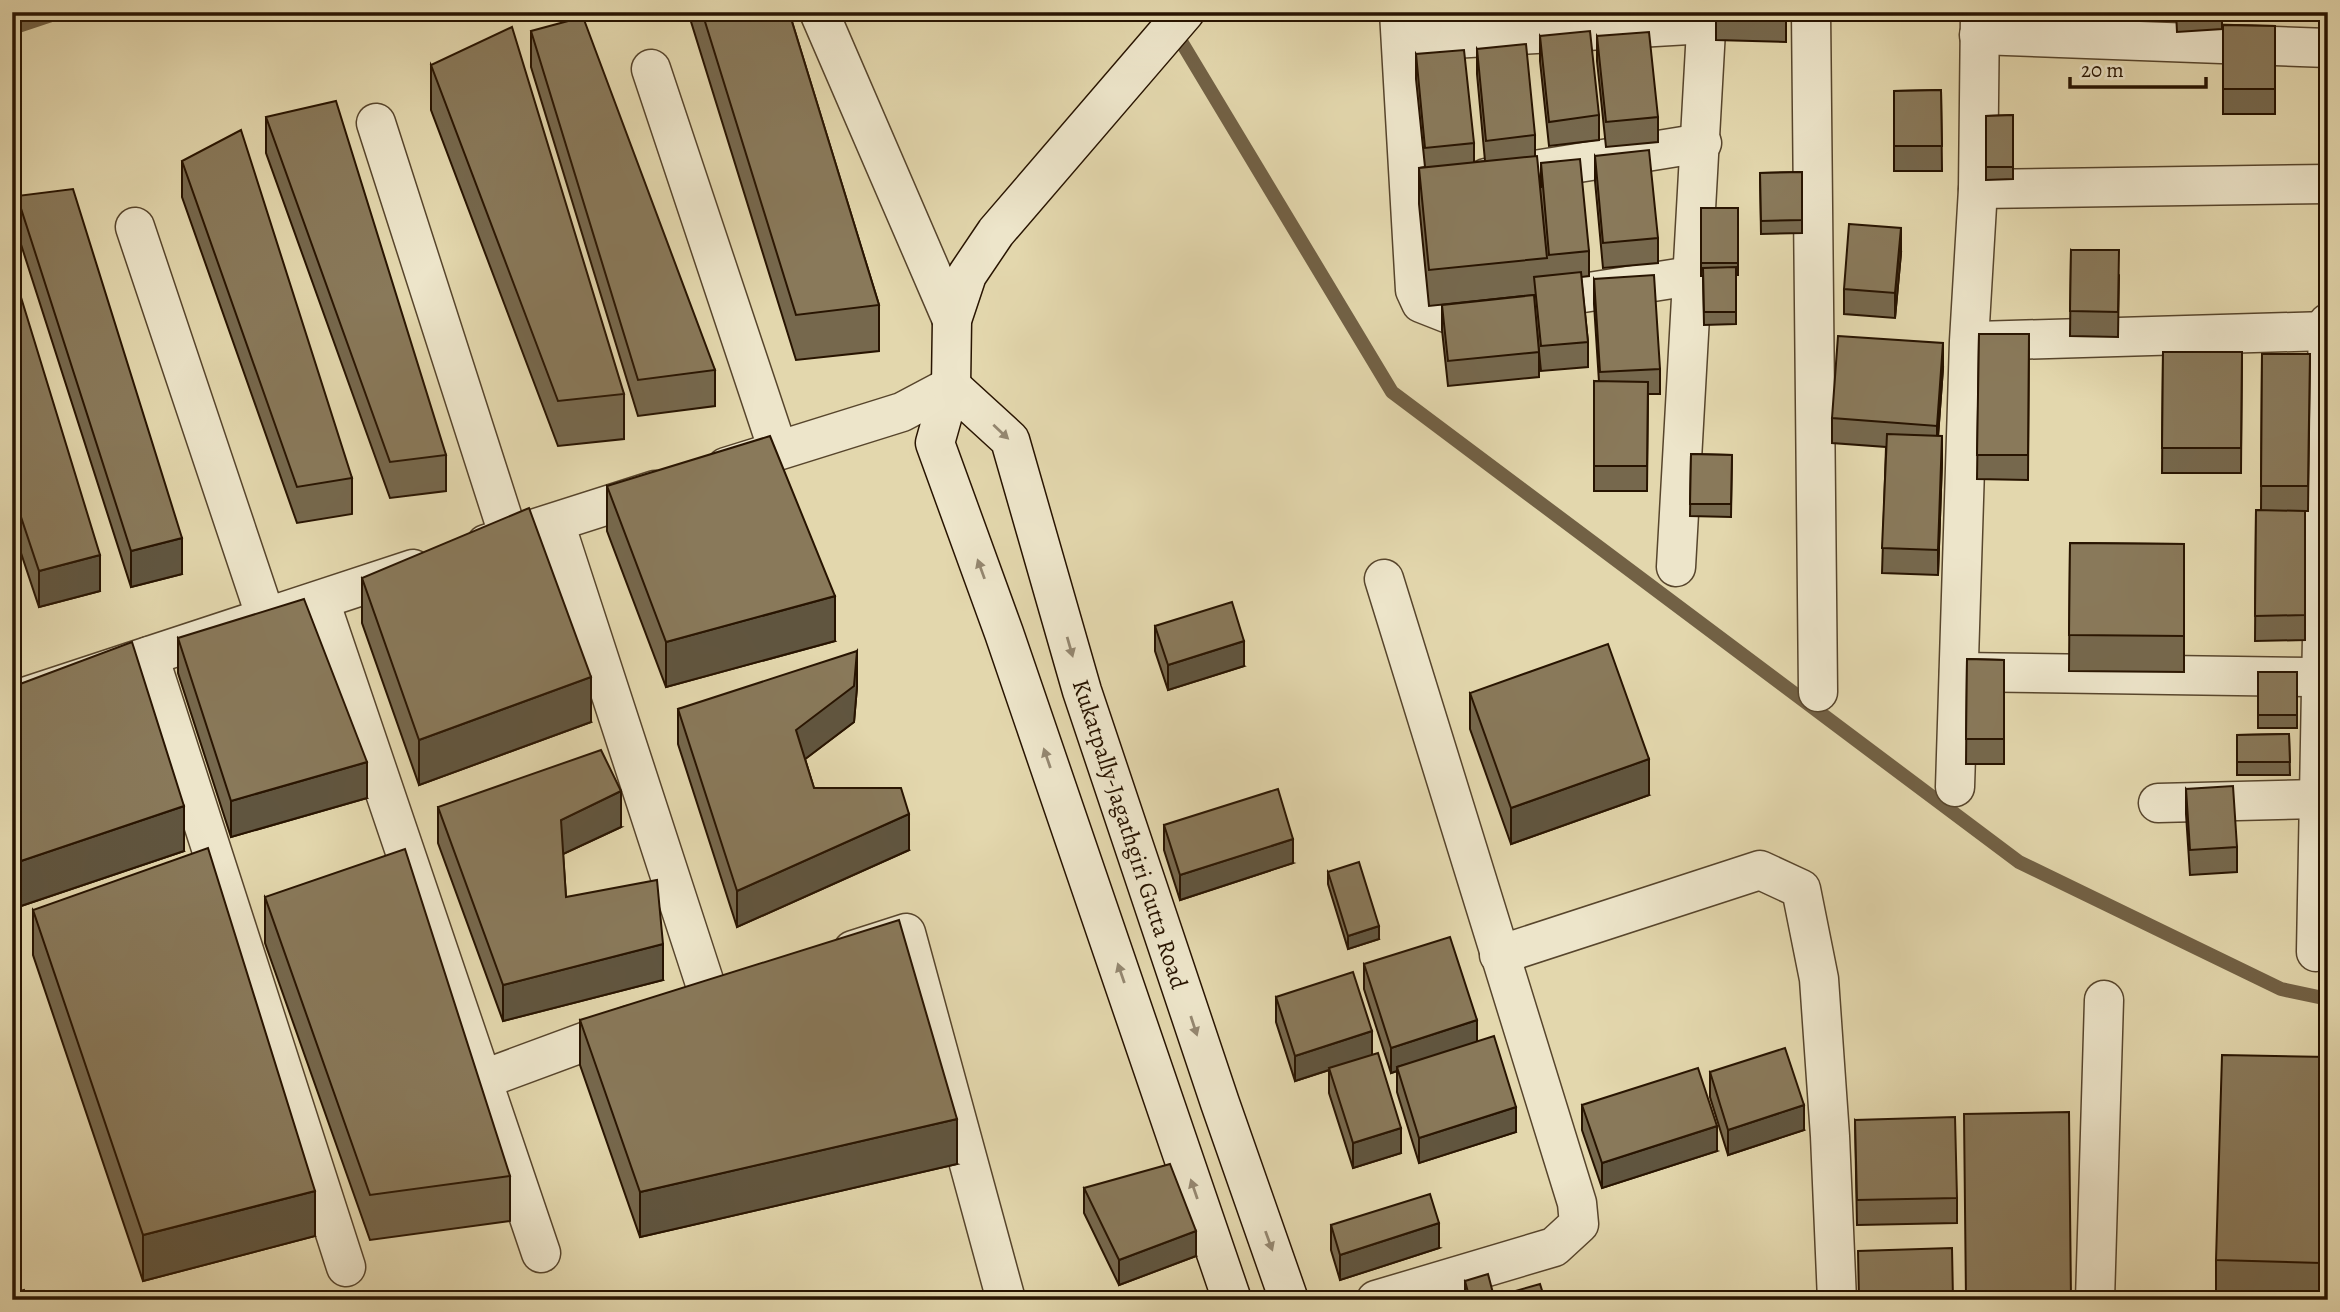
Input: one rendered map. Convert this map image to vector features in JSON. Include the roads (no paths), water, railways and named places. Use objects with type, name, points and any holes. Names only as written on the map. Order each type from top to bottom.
[{"type":"street","points":[[819,12],[952,320]]},
{"type":"street","points":[[1185,12],[996,232],[967,275],[952,320],[951,386],[935,443],[1004,633],[1232,1300]]},
{"type":"street","points":[[1811,12],[1818,692]]},
{"type":"street","points":[[1676,567],[1691,276],[1702,143],[1706,18],[1401,27],[1433,186],[1415,290],[1421,303],[1436,312],[1448,314],[1691,276]]},
{"type":"street","points":[[1955,787],[1969,341],[1978,189],[1980,24],[2328,48]]},
{"type":"street","points":[[651,69],[779,450]]},
{"type":"street","points":[[376,123],[509,537]]},
{"type":"street","points":[[1433,186],[1702,143]]},
{"type":"street","points":[[1978,189],[2328,184]]},
{"type":"street","points":[[135,228],[266,618]]},
{"type":"street","points":[[1969,341],[2327,327],[2316,952]]},
{"type":"street","points":[[12,701],[509,537],[902,412],[951,386]]},
{"type":"street","name":"Kukatpally-Jagathgiri Gutta Road","points":[[951,386],[1010,440],[1082,691],[1215,1090],[1289,1300]]},
{"type":"street","points":[[555,523],[709,996]]},
{"type":"street","points":[[1376,1300],[1554,1247],[1579,1224],[1577,1203],[1384,579]]},
{"type":"street","points":[[320,601],[541,1253]]},
{"type":"street","points":[[149,656],[345,1267]]},
{"type":"street","points":[[1959,672],[2320,677]]},
{"type":"street","points":[[2158,803],[2318,799]]},
{"type":"street","points":[[1499,955],[1760,870],[1801,889],[1819,979],[1830,1136],[1837,1300]]},
{"type":"street","points":[[814,962],[906,933],[1006,1300]]},
{"type":"street","points":[[484,1079],[748,984]]},
{"type":"street","points":[[2095,1300],[2104,1000]]},
{"type":"waterway","points":[[12,28],[60,12]]},
{"type":"waterway","points":[[1173,28],[1392,392],[2019,862],[2281,989],[2328,999]]}]
